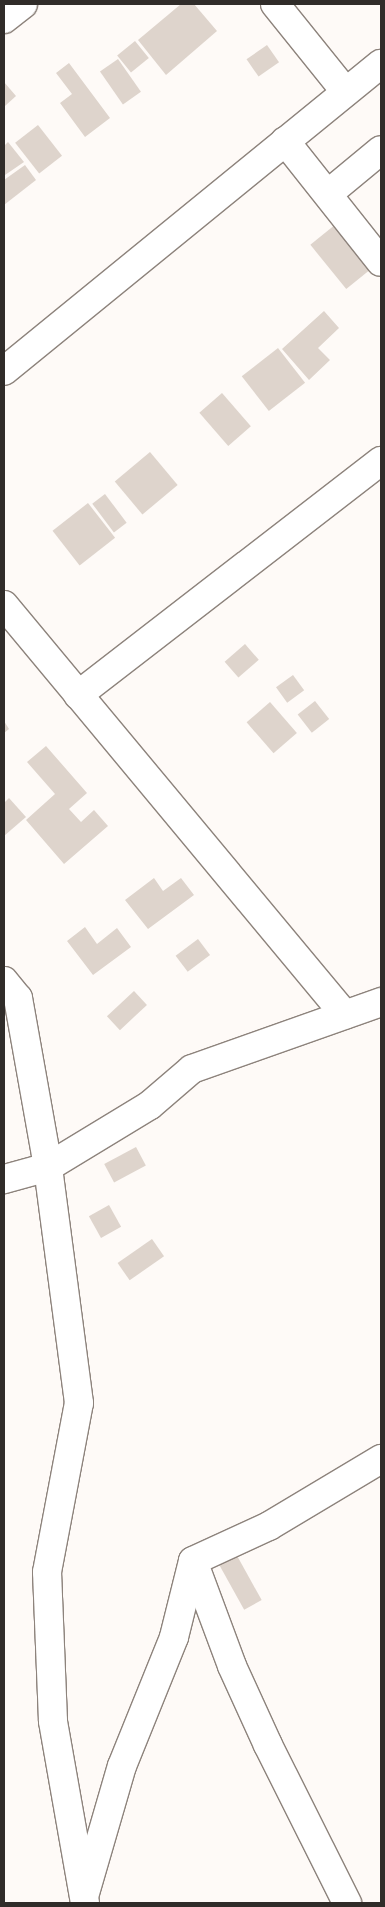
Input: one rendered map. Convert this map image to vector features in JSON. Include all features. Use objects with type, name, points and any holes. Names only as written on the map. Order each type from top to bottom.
[{"type":"street","points":[[4,19],[23,4]]},
{"type":"street","points":[[274,4],[345,91]]},
{"type":"street","points":[[4,371],[345,91],[381,64]]},
{"type":"street","points":[[285,141],[329,193],[381,262]]},
{"type":"street","points":[[329,193],[381,150]]},
{"type":"street","points":[[78,695],[381,461]]},
{"type":"street","points":[[4,605],[345,1015]]},
{"type":"street","points":[[4,981],[18,998],[48,1167],[79,1403],[47,1572],[53,1721],[84,1901]]},
{"type":"street","points":[[4,1180],[48,1167],[150,1105],[192,1069],[381,1002]]},
{"type":"street","points":[[193,1561],[269,1526],[381,1459]]},
{"type":"street","points":[[84,1901],[122,1766],[174,1637],[193,1561]]},
{"type":"street","points":[[193,1561],[232,1666],[268,1745],[347,1903]]},
{"type":"building","points":[[181,4],[194,4],[217,31],[166,75],[138,40]]},
{"type":"building","points":[[135,41],[149,58],[131,73],[117,55]]},
{"type":"building","points":[[267,45],[279,62],[259,77],[247,59]]},
{"type":"building","points":[[118,59],[141,92],[123,104],[100,72]]},
{"type":"building","points":[[69,63],[110,118],[85,137],[60,103],[72,94],[56,73]]},
{"type":"building","points":[[4,82],[16,96],[5,106],[4,105]]},
{"type":"building","points":[[38,125],[62,156],[39,174],[15,143]]},
{"type":"building","points":[[8,142],[24,162],[5,175],[4,146]]},
{"type":"building","points":[[25,165],[36,180],[4,205],[4,180]]},
{"type":"building","points":[[336,224],[372,268],[346,289],[310,245]]},
{"type":"building","points":[[324,311],[339,328],[318,348],[330,360],[309,380],[282,349]]},
{"type":"building","points":[[278,348],[305,383],[269,411],[242,376]]},
{"type":"building","points":[[222,393],[251,426],[228,446],[199,413]]},
{"type":"building","points":[[150,452],[178,485],[142,515],[115,482]]},
{"type":"building","points":[[105,494],[127,523],[114,532],[92,504]]},
{"type":"building","points":[[88,503],[115,538],[80,565],[53,531]]},
{"type":"building","points":[[245,644],[259,660],[238,678],[225,662]]},
{"type":"building","points":[[293,675],[304,690],[287,703],[276,687]]},
{"type":"building","points":[[315,701],[329,719],[312,733],[298,715]]},
{"type":"building","points":[[270,702],[297,733],[274,753],[247,722]]},
{"type":"building","points":[[4,721],[9,729],[4,733]]},
{"type":"building","points":[[46,746],[87,793],[69,809],[81,822],[94,810],[108,826],[64,864],[26,820],[55,794],[27,762]]},
{"type":"building","points":[[9,798],[26,817],[4,836],[4,803]]},
{"type":"building","points":[[154,878],[163,891],[181,878],[194,895],[148,929],[125,900]]},
{"type":"building","points":[[85,927],[97,944],[117,928],[131,947],[93,975],[67,941]]},
{"type":"building","points":[[198,939],[210,955],[188,972],[176,956]]},
{"type":"building","points":[[134,991],[147,1005],[120,1030],[107,1016]]},
{"type":"building","points":[[136,1147],[146,1166],[114,1182],[104,1164]]},
{"type":"building","points":[[109,1205],[121,1227],[101,1238],[89,1216]]},
{"type":"building","points":[[152,1239],[164,1256],[130,1280],[118,1263]]},
{"type":"building","points":[[235,1552],[262,1600],[244,1610],[218,1562]]}]
